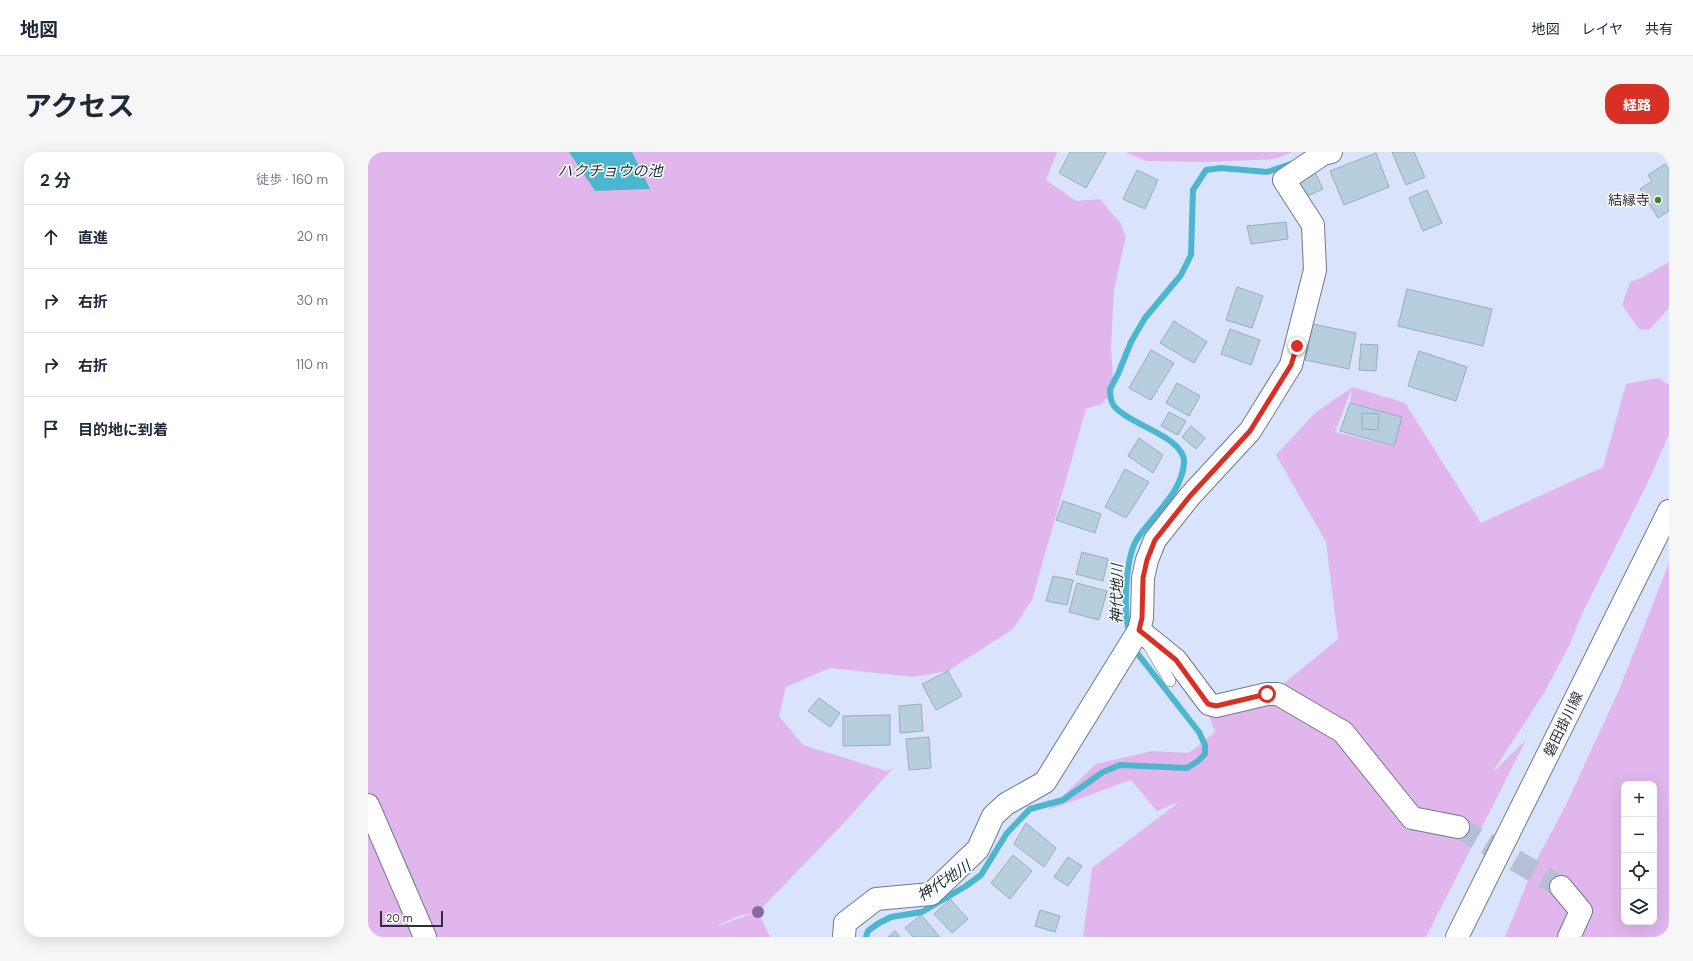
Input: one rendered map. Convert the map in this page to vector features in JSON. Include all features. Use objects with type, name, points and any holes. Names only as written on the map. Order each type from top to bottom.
[{"type":"street","points":[[844,937],[845,923],[876,899],[931,894],[978,849],[993,816],[1006,804],[1045,782],[1134,637],[1142,618],[1143,578],[1147,560],[1155,540],[1190,496],[1250,431],[1291,365],[1315,270],[1313,224],[1284,180],[1323,154],[1331,152]]},
{"type":"street","name":"磐田掛川線","points":[[1457,937],[1669,511]]},
{"type":"street","points":[[1134,637],[1176,660],[1208,704],[1216,706],[1267,694],[1278,694],[1343,732],[1412,818],[1458,827]]},
{"type":"street","points":[[368,805],[425,937]]},
{"type":"street","points":[[1561,887],[1581,911],[1569,937]]},
{"type":"lane","points":[[1134,637],[1170,681]]},
{"type":"shaded area","points":[[368,152],[1057,152],[1046,180],[1076,201],[1100,199],[1121,224],[1126,237],[1114,289],[1111,348],[1114,392],[1101,404],[1086,409],[1032,600],[1013,629],[948,671],[913,677],[830,668],[786,687],[779,716],[803,745],[887,771],[893,768],[844,823],[758,912],[770,937],[368,937]],"holes":[[[754,913],[718,926],[738,916]]]},
{"type":"shaded area","points":[[1126,152],[1293,152],[1275,159],[1206,162],[1146,161]]},
{"type":"shaded area","points":[[1669,262],[1669,308],[1649,330],[1639,329],[1622,305],[1630,282],[1643,277]]},
{"type":"shaded area","points":[[1658,378],[1669,385],[1669,434],[1650,478],[1582,614],[1569,646],[1544,693],[1492,773],[1526,740],[1426,937],[1083,937],[1092,868],[1179,802],[1157,811],[1131,780],[1048,810],[1096,764],[1152,751],[1189,753],[1215,732],[1208,712],[1282,685],[1338,639],[1326,542],[1276,455],[1316,412],[1353,387],[1405,403],[1481,523],[1603,467],[1626,384]],"holes":[[[1352,388],[1350,403],[1402,417],[1392,446],[1335,432]]]},
{"type":"shaded area","points":[[1669,563],[1669,937],[1505,937],[1537,859],[1566,805],[1619,690]]},
{"type":"water","name":"ハクチョウの池","points":[[569,152],[632,152],[650,189],[595,191]]},
{"type":"building","points":[[1070,152],[1106,152],[1086,188],[1059,173]]},
{"type":"building","points":[[1392,152],[1414,152],[1425,177],[1406,185]]},
{"type":"building","points":[[1376,153],[1389,187],[1344,205],[1330,171]]},
{"type":"building","name":"結縁寺","points":[[1665,164],[1669,169],[1669,211],[1658,218],[1640,189],[1652,181],[1648,175]]},
{"type":"building","points":[[1137,170],[1158,180],[1145,209],[1123,199]]},
{"type":"building","points":[[1314,170],[1323,189],[1303,198],[1294,179]]},
{"type":"building","points":[[1427,190],[1442,223],[1423,231],[1409,198]]},
{"type":"building","points":[[1286,222],[1288,239],[1251,244],[1247,226]]},
{"type":"building","points":[[1237,287],[1263,296],[1252,328],[1226,320]]},
{"type":"building","points":[[1407,289],[1492,309],[1483,346],[1398,326]]},
{"type":"building","points":[[1174,321],[1207,342],[1194,363],[1160,343]]},
{"type":"building","points":[[1313,324],[1356,333],[1349,369],[1305,360]]},
{"type":"building","points":[[1230,329],[1260,340],[1251,365],[1221,354]]},
{"type":"building","points":[[1361,344],[1378,345],[1376,371],[1359,370]]},
{"type":"building","points":[[1151,350],[1174,363],[1151,400],[1129,388]]},
{"type":"building","points":[[1419,351],[1467,367],[1456,401],[1408,386]]},
{"type":"building","points":[[1177,383],[1200,396],[1189,416],[1166,403]]},
{"type":"building","points":[[1350,403],[1402,417],[1394,446],[1340,431]]},
{"type":"building","points":[[1169,412],[1186,421],[1178,435],[1161,426]]},
{"type":"building","points":[[1362,413],[1379,414],[1378,430],[1362,429]]},
{"type":"building","points":[[1191,426],[1205,438],[1196,449],[1182,437]]},
{"type":"building","points":[[1139,438],[1163,455],[1153,473],[1128,456]]},
{"type":"building","points":[[1125,469],[1149,482],[1126,518],[1105,507]]},
{"type":"building","points":[[1063,501],[1101,514],[1095,533],[1056,520]]},
{"type":"building","points":[[1082,552],[1108,559],[1103,581],[1076,574]]},
{"type":"building","points":[[1053,576],[1073,580],[1067,605],[1046,601]]},
{"type":"building","points":[[1077,583],[1107,591],[1099,620],[1069,612]]},
{"type":"building","points":[[948,671],[962,696],[936,710],[922,684]]},
{"type":"building","points":[[819,698],[840,713],[830,727],[808,711]]},
{"type":"building","points":[[921,704],[923,731],[900,733],[899,706]]},
{"type":"building","points":[[890,715],[890,745],[843,746],[843,716]]},
{"type":"building","points":[[929,737],[931,768],[909,770],[906,739]]},
{"type":"building","points":[[1026,823],[1056,848],[1044,867],[1014,844]]},
{"type":"building","points":[[1013,855],[1032,871],[1010,899],[991,883]]},
{"type":"building","points":[[1068,857],[1082,866],[1068,886],[1054,877]]},
{"type":"building","points":[[950,899],[968,919],[952,933],[934,914]]},
{"type":"building","points":[[1040,910],[1060,916],[1055,932],[1035,926]]},
{"type":"building","points":[[921,915],[940,937],[913,937],[905,928]]},
{"type":"building","points":[[895,931],[900,937],[888,937]]},
{"type":"waterway","name":"神代地川","points":[[1130,635],[1126,614],[1126,586],[1133,548],[1137,539],[1172,494],[1182,474],[1184,463],[1182,454],[1176,446],[1167,439],[1121,413],[1114,406],[1111,400],[1110,389],[1131,342],[1145,318],[1181,275],[1191,255],[1193,190],[1206,170],[1221,168],[1267,172],[1291,164]]},
{"type":"waterway","name":"神代地川","points":[[866,937],[868,931],[879,923],[891,917],[922,912],[966,886],[981,875],[1007,833],[1030,809],[1063,800],[1103,772],[1120,765],[1187,768],[1198,761],[1205,754],[1205,745],[1199,732],[1137,653],[1135,647]]},
{"type":"tunnel","points":[[1458,827],[1561,887]]},
{"type":"place","name":"結縁寺","points":[[1658,200]]},
{"type":"route","points":[[1267,694],[1216,706],[1208,704],[1176,660],[1139,630],[1142,618],[1143,578],[1147,560],[1155,540],[1190,496],[1250,431],[1291,365],[1297,346]]}]
